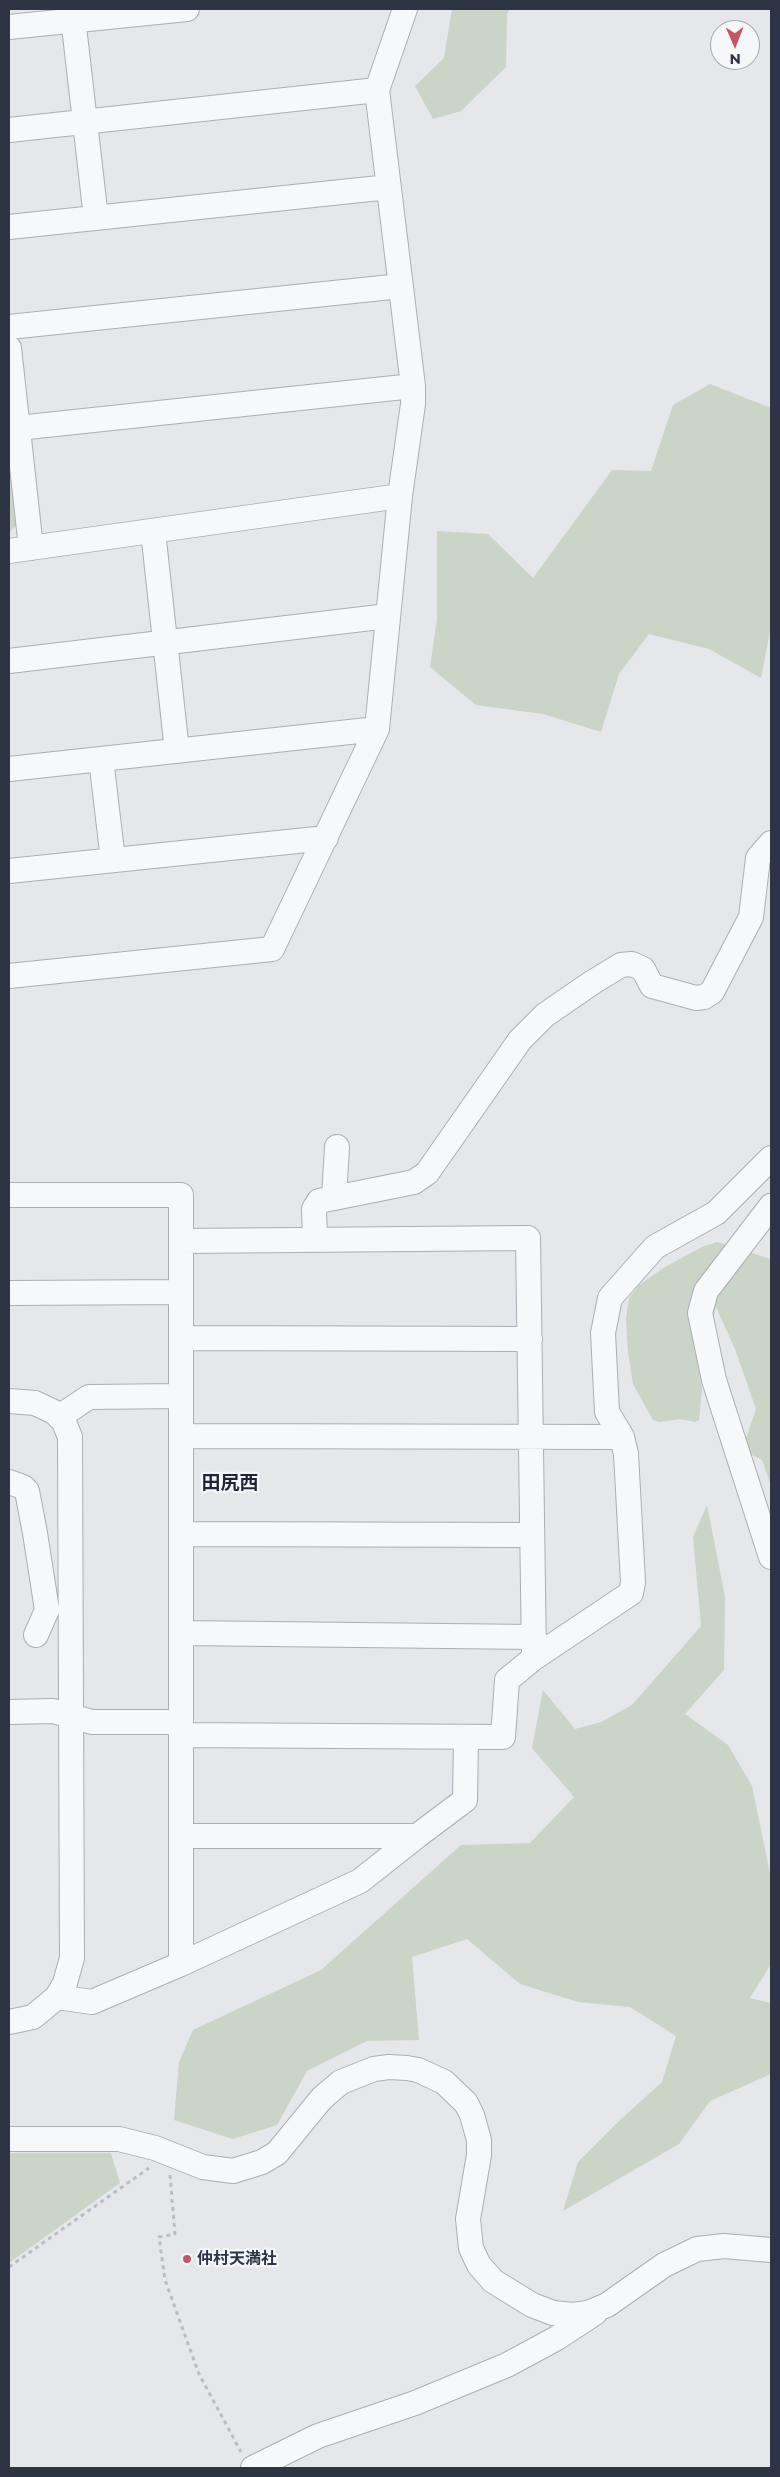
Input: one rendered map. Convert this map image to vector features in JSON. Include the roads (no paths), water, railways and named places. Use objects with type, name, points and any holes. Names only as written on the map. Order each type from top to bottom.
[{"type":"street","points":[[9,28],[72,15],[187,9]]},
{"type":"street","points":[[9,976],[272,949],[376,729],[400,496],[413,404],[413,386],[377,90],[405,9]]},
{"type":"street","points":[[72,15],[96,218]]},
{"type":"street","points":[[9,130],[377,90]]},
{"type":"street","points":[[9,227],[389,187]]},
{"type":"street","points":[[9,327],[401,286]]},
{"type":"street","points":[[9,348],[18,428],[20,549],[400,496]]},
{"type":"street","points":[[18,428],[413,386]]},
{"type":"street","points":[[153,531],[177,751]]},
{"type":"street","points":[[9,661],[388,616]]},
{"type":"street","points":[[9,769],[376,729]]},
{"type":"street","points":[[101,759],[113,860]]},
{"type":"street","points":[[9,871],[326,838]]},
{"type":"street","points":[[314,1240],[314,1209],[319,1201],[414,1182],[427,1173],[520,1040],[545,1015],[621,965],[632,964],[643,969],[652,986],[696,998],[704,997],[712,992],[751,917],[758,858],[771,843]]},
{"type":"street","points":[[334,1198],[337,1147]]},
{"type":"street","points":[[9,1712],[53,1712],[92,1722],[181,1729],[503,1737],[507,1680],[534,1648],[631,1593],[633,1582],[626,1454],[622,1437],[606,1412],[603,1333],[610,1298],[655,1247],[716,1213],[771,1158]]},
{"type":"street","points":[[9,1195],[181,1195],[181,1964]]},
{"type":"street","points":[[771,1206],[706,1291],[700,1313],[714,1380],[771,1557]]},
{"type":"street","points":[[181,1241],[528,1238],[534,1648]]},
{"type":"street","points":[[9,1293],[181,1292]]},
{"type":"street","points":[[181,1338],[530,1338]]},
{"type":"street","points":[[59,1416],[89,1397],[181,1396]]},
{"type":"street","points":[[9,1401],[35,1403],[59,1416],[65,1425],[70,1443],[72,1958],[65,1983],[57,1997],[34,2017],[9,2022]]},
{"type":"street","points":[[181,1436],[622,1437]]},
{"type":"street","points":[[9,1482],[23,1487],[27,1492],[52,1610],[36,1635]]},
{"type":"street","points":[[181,1534],[532,1536]]},
{"type":"street","points":[[181,1633],[534,1648]]},
{"type":"street","points":[[57,1997],[92,2002],[181,1964],[360,1881],[465,1800],[466,1737]]},
{"type":"street","points":[[181,1836],[417,1836]]},
{"type":"street","points":[[9,2139],[119,2139],[140,2143],[172,2161],[214,2170],[233,2170],[252,2166],[277,2153],[322,2098],[341,2082],[357,2074],[390,2067],[418,2070],[450,2087],[466,2104],[472,2115],[479,2140],[479,2154],[468,2229],[471,2248],[487,2274],[505,2290],[532,2306],[553,2313],[580,2314],[607,2305]]},
{"type":"street","points":[[248,2461],[415,2403],[507,2365],[557,2338],[664,2265],[698,2249],[724,2246],[771,2250]]},
{"type":"place","name":"仲村天満社","points":[[187,2259]]},
{"type":"district","name":"田尻西","points":[[230,1483]]}]
